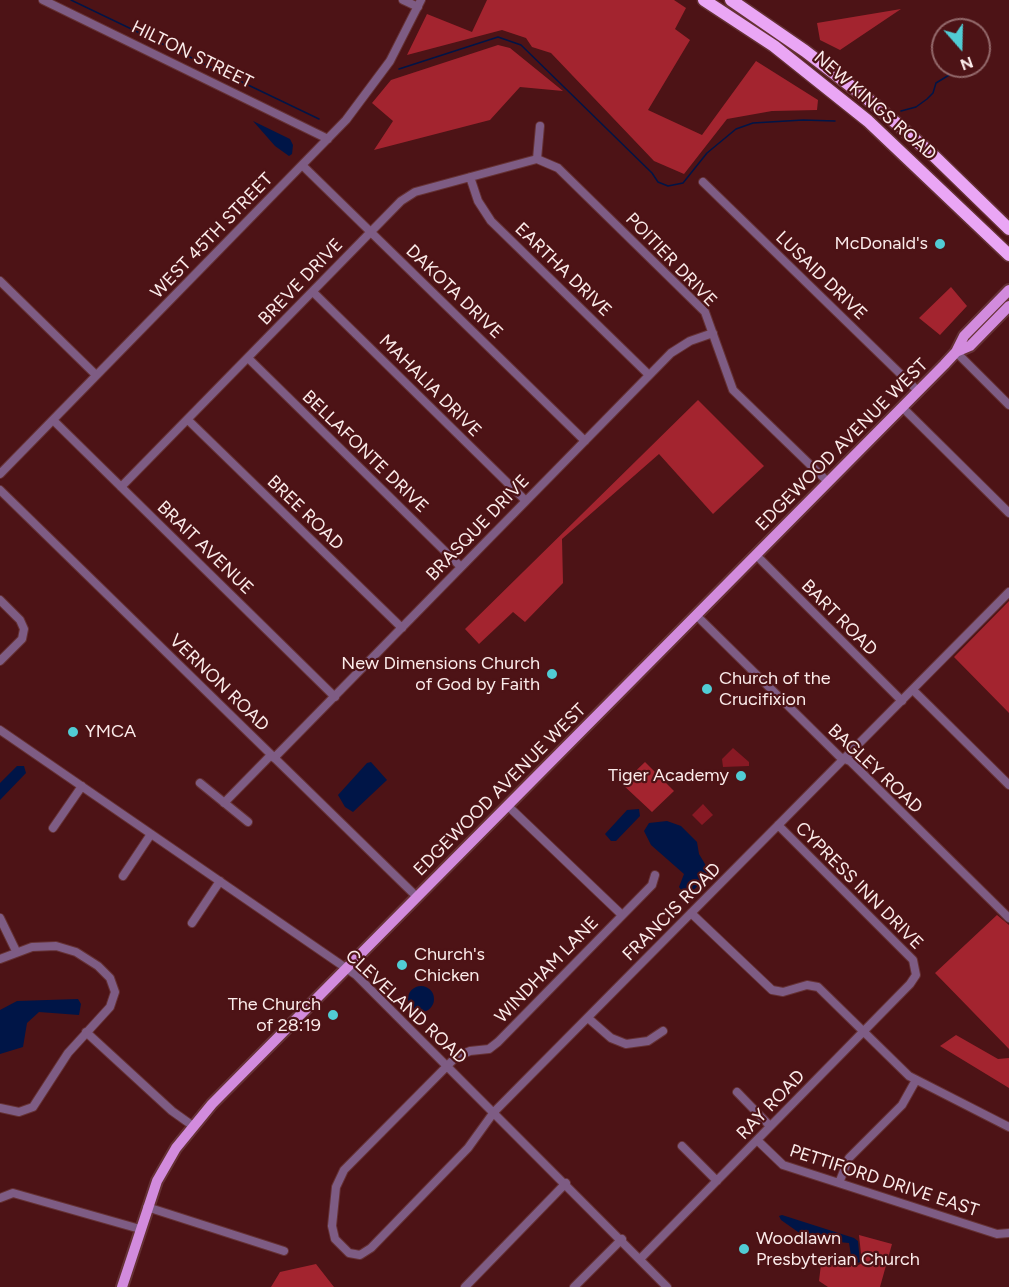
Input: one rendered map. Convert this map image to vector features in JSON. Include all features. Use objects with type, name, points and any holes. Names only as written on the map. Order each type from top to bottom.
[{"type":"highway","name":"NEW KINGS ROAD","points":[[704,0],[774,46],[868,121],[1009,255]]},
{"type":"highway","name":"NEW KINGS ROAD","points":[[732,0],[838,75],[905,130],[1009,229]]},
{"type":"main road","name":"EDGEWOOD AVENUE WEST","points":[[957,352],[964,336],[1009,290]]},
{"type":"main road","name":"EDGEWOOD AVENUE WEST","points":[[122,1287],[147,1207],[169,1159],[193,1126],[902,407],[957,352],[970,346],[1009,306]]},
{"type":"street","name":"HILTON STREET","points":[[43,0],[328,139]]},
{"type":"street","points":[[402,0],[419,4]]},
{"type":"street","name":"WEST 45TH STREET","points":[[0,474],[362,102],[390,61],[419,4]]},
{"type":"street","points":[[774,46],[783,35]]},
{"type":"street","points":[[537,159],[540,126]]},
{"type":"street","name":"BREVE DRIVE","points":[[121,487],[407,196],[537,159]]},
{"type":"street","name":"POITIER DRIVE","points":[[537,159],[558,168],[705,312],[733,390],[828,482]]},
{"type":"street","name":"DAKOTA DRIVE","points":[[302,165],[585,441]]},
{"type":"street","name":"EARTHA DRIVE","points":[[470,177],[478,201],[491,221],[649,375]]},
{"type":"street","name":"LUSAID DRIVE","points":[[703,182],[918,391]]},
{"type":"street","points":[[0,281],[96,375]]},
{"type":"street","name":"MAHALIA DRIVE","points":[[313,292],[526,501]]},
{"type":"street","name":"BRASQUE DRIVE","points":[[224,802],[335,697],[649,375],[680,346],[713,333]]},
{"type":"street","points":[[957,352],[1009,405]]},
{"type":"street","name":"BELLAFONTE DRIVE","points":[[248,358],[461,567]]},
{"type":"street","points":[[902,407],[1009,513]]},
{"type":"street","name":"BRAIT AVENUE","points":[[53,420],[335,697]]},
{"type":"street","name":"BREE ROAD","points":[[188,420],[402,628]]},
{"type":"street","name":"VERNON ROAD","points":[[0,490],[417,897]]},
{"type":"street","name":"BART ROAD","points":[[756,555],[902,701]]},
{"type":"street","name":"FRANCIS ROAD","points":[[360,1255],[370,1248],[468,1148],[494,1112],[1009,592]]},
{"type":"street","points":[[0,600],[20,620],[24,629],[22,639],[0,662]]},
{"type":"street","name":"BAGLEY ROAD","points":[[696,615],[840,757],[850,761],[1009,918]]},
{"type":"street","points":[[913,690],[1009,785]]},
{"type":"street","name":"CLEVELAND ROAD","points":[[0,730],[347,968],[566,1183],[667,1287]]},
{"type":"street","points":[[200,783],[248,822]]},
{"type":"street","points":[[53,828],[82,786]]},
{"type":"street","points":[[508,806],[622,915]]},
{"type":"street","name":"CYPRESS INN DRIVE","points":[[778,825],[913,960],[917,970]]},
{"type":"street","points":[[123,876],[151,834]]},
{"type":"street","name":"WINDHAM LANE","points":[[360,1255],[349,1253],[333,1233],[334,1197],[340,1178],[447,1066],[461,1054],[489,1049],[498,1042],[652,885],[655,875]]},
{"type":"street","points":[[192,923],[220,881]]},
{"type":"street","points":[[691,913],[771,990],[783,992],[807,986],[818,987],[916,1080],[1009,1127]]},
{"type":"street","points":[[0,918],[16,951]]},
{"type":"street","points":[[0,959],[16,951],[32,947],[56,946],[76,952],[98,966],[110,978],[115,992],[110,1007],[68,1053],[33,1107],[19,1112],[0,1108]]},
{"type":"street","name":"RAY ROAD","points":[[641,1258],[910,984],[917,970]]},
{"type":"street","points":[[588,1018],[611,1038],[626,1044],[648,1041],[663,1031]]},
{"type":"street","points":[[86,1032],[172,1111],[193,1126]]},
{"type":"street","points":[[839,1183],[849,1158],[902,1105],[916,1080]]},
{"type":"street","points":[[737,1092],[770,1126]]},
{"type":"street","name":"PETTIFORD DRIVE EAST","points":[[757,1140],[783,1166],[997,1234],[1009,1233]]},
{"type":"street","points":[[682,1146],[717,1181]]},
{"type":"street","points":[[465,1287],[566,1183]]},
{"type":"street","points":[[0,1198],[13,1193],[140,1228]]},
{"type":"street","points":[[147,1207],[284,1251]]},
{"type":"street","points":[[574,1287],[622,1239]]},
{"type":"shaded area","points":[[487,0],[674,0],[686,8],[675,29],[690,40],[648,110],[702,135],[756,61],[818,100],[817,110],[772,111],[727,119],[684,174],[654,161],[551,53],[532,47],[526,38],[502,30],[407,55],[427,14],[472,32]]},
{"type":"shaded area","points":[[901,9],[840,50],[820,40],[817,23]]},
{"type":"shaded area","points":[[498,45],[510,48],[563,91],[520,87],[490,120],[374,150],[393,121],[372,103],[391,80]]},
{"type":"shaded area","points":[[951,287],[967,306],[940,335],[919,318]]},
{"type":"shaded area","points":[[698,400],[764,466],[713,514],[659,454],[562,539],[563,583],[525,622],[513,612],[479,644],[465,629]]},
{"type":"shaded area","points":[[1009,601],[1009,713],[954,657]]},
{"type":"shaded area","points":[[733,748],[749,762],[749,766],[723,767],[722,759]]},
{"type":"shaded area","points":[[645,762],[674,791],[652,812],[622,784]]},
{"type":"shaded area","points":[[703,804],[713,815],[702,825],[692,815]]},
{"type":"shaded area","points":[[997,915],[1009,925],[1009,1049],[935,973]]},
{"type":"shaded area","points":[[956,1035],[998,1059],[1009,1058],[1009,1088],[940,1046]]},
{"type":"shaded area","points":[[859,1235],[892,1244],[880,1287],[828,1287],[819,1281],[821,1264],[857,1266],[862,1263]]},
{"type":"shaded area","points":[[316,1264],[334,1287],[271,1287],[280,1272]]},
{"type":"water","points":[[253,121],[290,139],[293,145],[292,154],[289,156],[275,146]]},
{"type":"water","points":[[371,762],[387,780],[353,812],[345,807],[338,795],[367,763]]},
{"type":"water","points":[[17,766],[24,766],[26,773],[0,800],[0,783]]},
{"type":"water","points":[[639,809],[640,816],[616,841],[611,841],[605,834],[627,810]]},
{"type":"water","points":[[667,821],[681,826],[697,842],[699,854],[708,869],[707,876],[689,895],[684,894],[679,887],[684,874],[651,845],[644,831],[649,823]]},
{"type":"water","points":[[421,986],[430,990],[434,999],[430,1008],[421,1012],[412,1008],[408,999],[412,990]]},
{"type":"water","points":[[78,999],[81,1004],[79,1015],[39,1012],[27,1023],[23,1047],[0,1054],[0,1010],[17,1001]]},
{"type":"water","points":[[782,1215],[854,1238],[858,1241],[860,1262],[854,1264],[852,1261],[849,1243],[808,1239],[781,1220],[779,1216]]},
{"type":"waterway","points":[[71,0],[319,119]]},
{"type":"waterway","points":[[399,69],[498,37],[521,45],[652,173],[658,182],[668,186],[683,183],[707,153],[736,129],[753,123],[835,121]]},
{"type":"waterway","points":[[901,111],[916,107],[927,99],[933,93],[936,83],[944,78]]},
{"type":"place","name":"McDonald's","points":[[940,244]]},
{"type":"place","name":"New Dimensions Church of God by Faith","points":[[552,674]]},
{"type":"place","name":"Church of the Crucifixion","points":[[707,689]]},
{"type":"place","name":"YMCA","points":[[73,732]]},
{"type":"place","name":"Tiger Academy","points":[[741,776]]},
{"type":"place","name":"Church's Chicken","points":[[402,965]]},
{"type":"place","name":"The Church of 28:19","points":[[333,1015]]},
{"type":"place","name":"Woodlawn Presbyterian Church","points":[[744,1249]]}]
